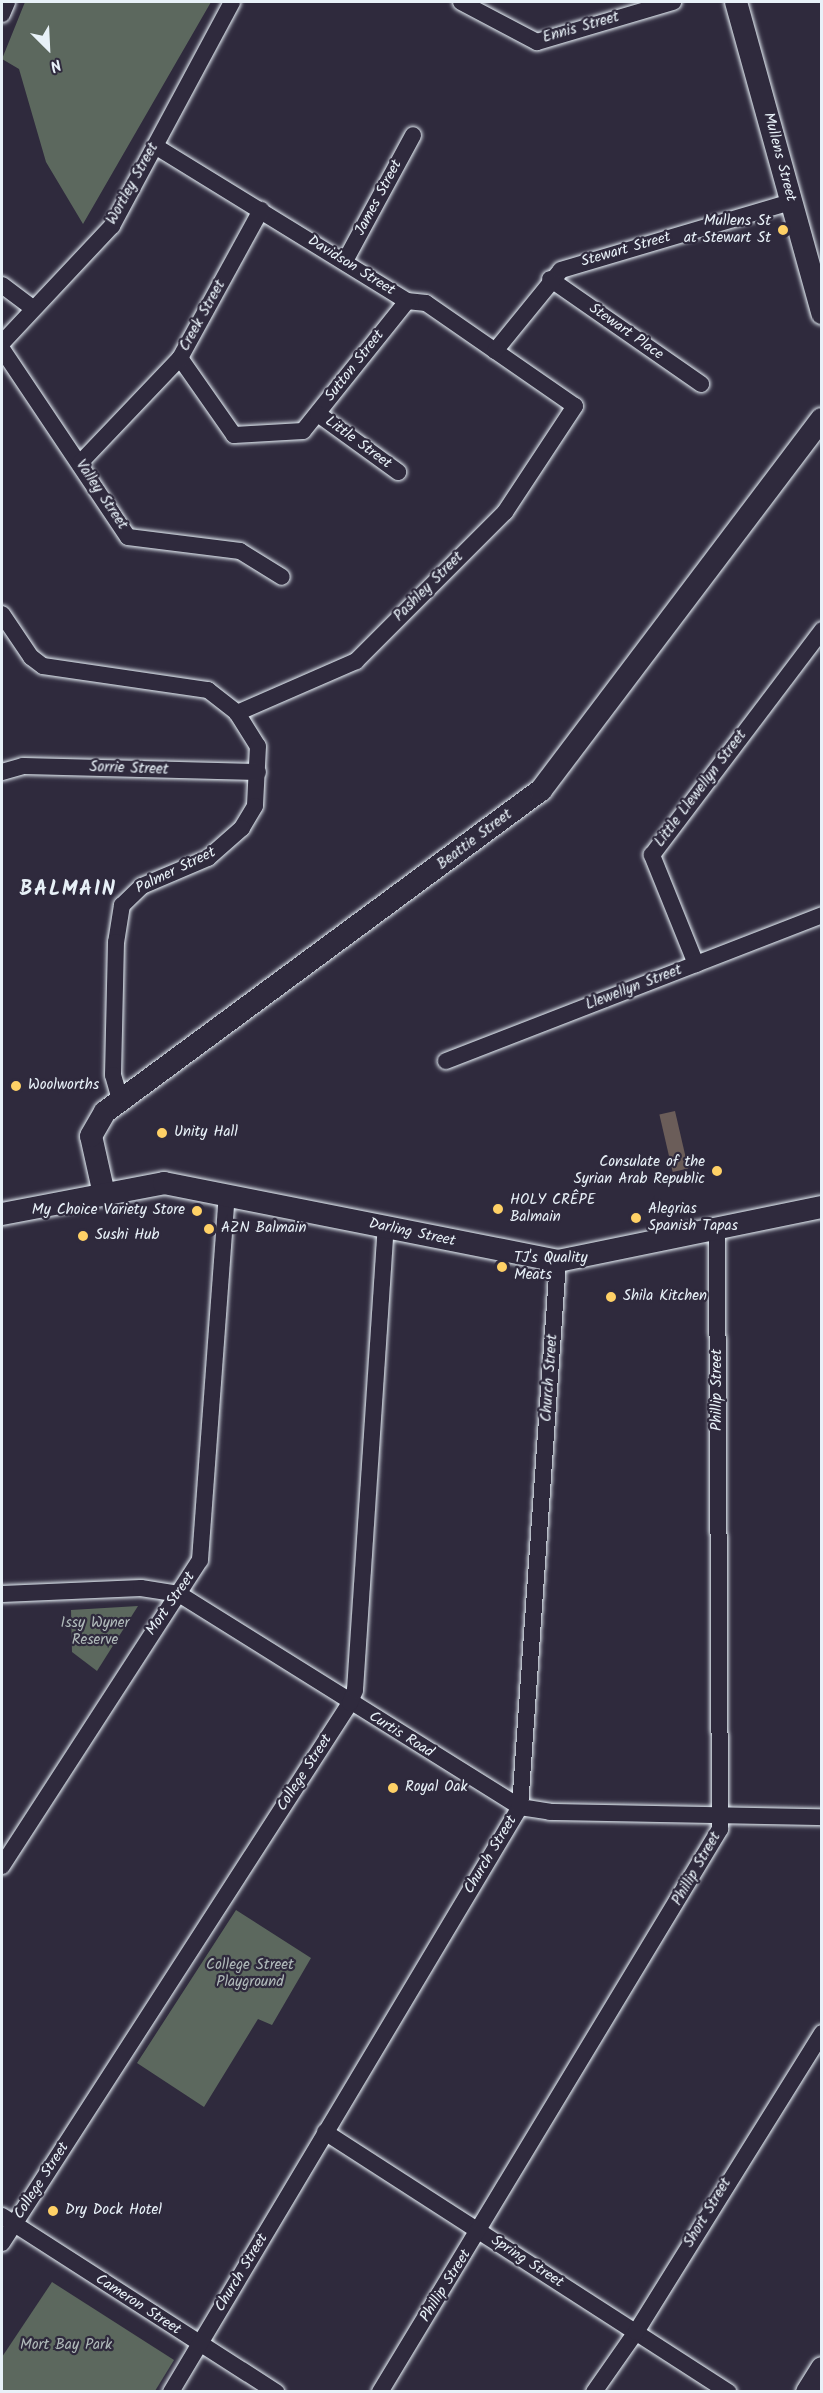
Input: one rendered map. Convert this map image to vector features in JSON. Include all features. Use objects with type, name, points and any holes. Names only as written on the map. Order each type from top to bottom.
[{"type":"street","points":[[2,14],[7,2]]},
{"type":"street","name":"Wortley Street","points":[[2,343],[111,226],[232,2]]},
{"type":"street","name":"Ennis Street","points":[[461,2],[537,42],[673,2]]},
{"type":"street","name":"Mullens Street","points":[[736,2],[822,313]]},
{"type":"street","name":"James Street","points":[[345,261],[413,135]]},
{"type":"street","name":"Davidson Street","points":[[155,146],[345,261],[406,301],[426,303],[575,406]]},
{"type":"street","name":"Stewart Street","points":[[495,351],[550,279],[575,265],[791,202]]},
{"type":"street","name":"Creek Street","points":[[80,463],[180,358],[261,210]]},
{"type":"street","name":"Stewart Place","points":[[550,279],[702,384]]},
{"type":"street","points":[[2,285],[33,308]]},
{"type":"street","name":"Sutton Street","points":[[180,358],[234,435],[303,431],[406,301]]},
{"type":"street","name":"Valley Street","points":[[2,349],[128,537],[240,551],[282,577]]},
{"type":"street","name":"Pashley Street","points":[[237,713],[356,661],[505,512],[575,406]]},
{"type":"street","name":"Little Street","points":[[318,414],[398,472]]},
{"type":"street","name":"Beattie Street","points":[[104,1194],[91,1136],[94,1125],[120,1100],[542,790],[822,419]]},
{"type":"street","name":"Palmer Street","points":[[2,614],[31,657],[44,666],[193,685],[208,690],[237,713],[258,746],[255,806],[242,828],[208,858],[142,886],[122,905],[116,942],[113,1075],[120,1100]]},
{"type":"street","name":"Little Llewellyn Street","points":[[696,964],[652,855],[822,630]]},
{"type":"street","name":"Sorrie Street","points":[[2,772],[23,766],[258,772]]},
{"type":"street","name":"Llewellyn Street","points":[[446,1061],[822,915]]},
{"type":"street","name":"Darling Street","points":[[2,1214],[164,1183],[558,1261],[822,1208]]},
{"type":"street","name":"Mort Street","points":[[2,1866],[178,1594],[196,1570],[204,1536],[227,1194]]},
{"type":"street","name":"College Street","points":[[2,2243],[8,2220],[350,1703],[355,1690],[386,1227]]},
{"type":"street","name":"Phillip Street","points":[[380,2391],[480,2232],[714,1844],[722,1813],[717,1229]]},
{"type":"street","name":"Church Street","points":[[171,2391],[520,1807],[558,1261]]},
{"type":"street","name":"Curtis Road","points":[[2,1594],[141,1588],[178,1594],[520,1807],[549,1812],[722,1813],[822,1817]]},
{"type":"street","name":"Short Street","points":[[594,2391],[636,2332],[822,2033]]},
{"type":"street","name":"Spring Street","points":[[325,2132],[728,2391]]},
{"type":"street","name":"Cameron Street","points":[[8,2220],[276,2391]]},
{"type":"street","points":[[807,2391],[822,2368]]},
{"type":"green space","points":[[25,2],[211,2],[83,224],[46,162],[19,69],[2,59]]},
{"type":"green space","name":"Issy Wyner Reserve","points":[[138,1606],[97,1671],[72,1652],[71,1610]]},
{"type":"green space","name":"College Street Playground","points":[[236,1910],[311,1958],[272,2025],[258,2019],[204,2107],[137,2063]]},
{"type":"green space","name":"Mort Bay Park","points":[[52,2282],[174,2360],[155,2391],[2,2391],[2,2357]]},
{"type":"building","points":[[675,1111],[688,1168],[673,1172],[659,1115]]},
{"type":"place","name":"Mullens St at Stewart St","points":[[783,230]]},
{"type":"place","name":"Woolworths","points":[[16,1086]]},
{"type":"place","name":"Unity Hall","points":[[162,1133]]},
{"type":"place","name":"Consulate of the Syrian Arab Republic","points":[[717,1171]]},
{"type":"place","name":"HOLY CRÊPE Balmain","points":[[498,1209]]},
{"type":"place","name":"My Choice Variety Store","points":[[197,1211]]},
{"type":"place","name":"Alegrias Spanish Tapas","points":[[636,1218]]},
{"type":"place","name":"AZN Balmain","points":[[209,1229]]},
{"type":"place","name":"Sushi Hub","points":[[83,1236]]},
{"type":"place","name":"TJ's Quality Meats","points":[[502,1267]]},
{"type":"place","name":"Shila Kitchen","points":[[611,1297]]},
{"type":"place","name":"Royal Oak","points":[[393,1788]]},
{"type":"place","name":"Dry Dock Hotel","points":[[53,2211]]},
{"type":"district","name":"BALMAIN","points":[[68,890]]}]
